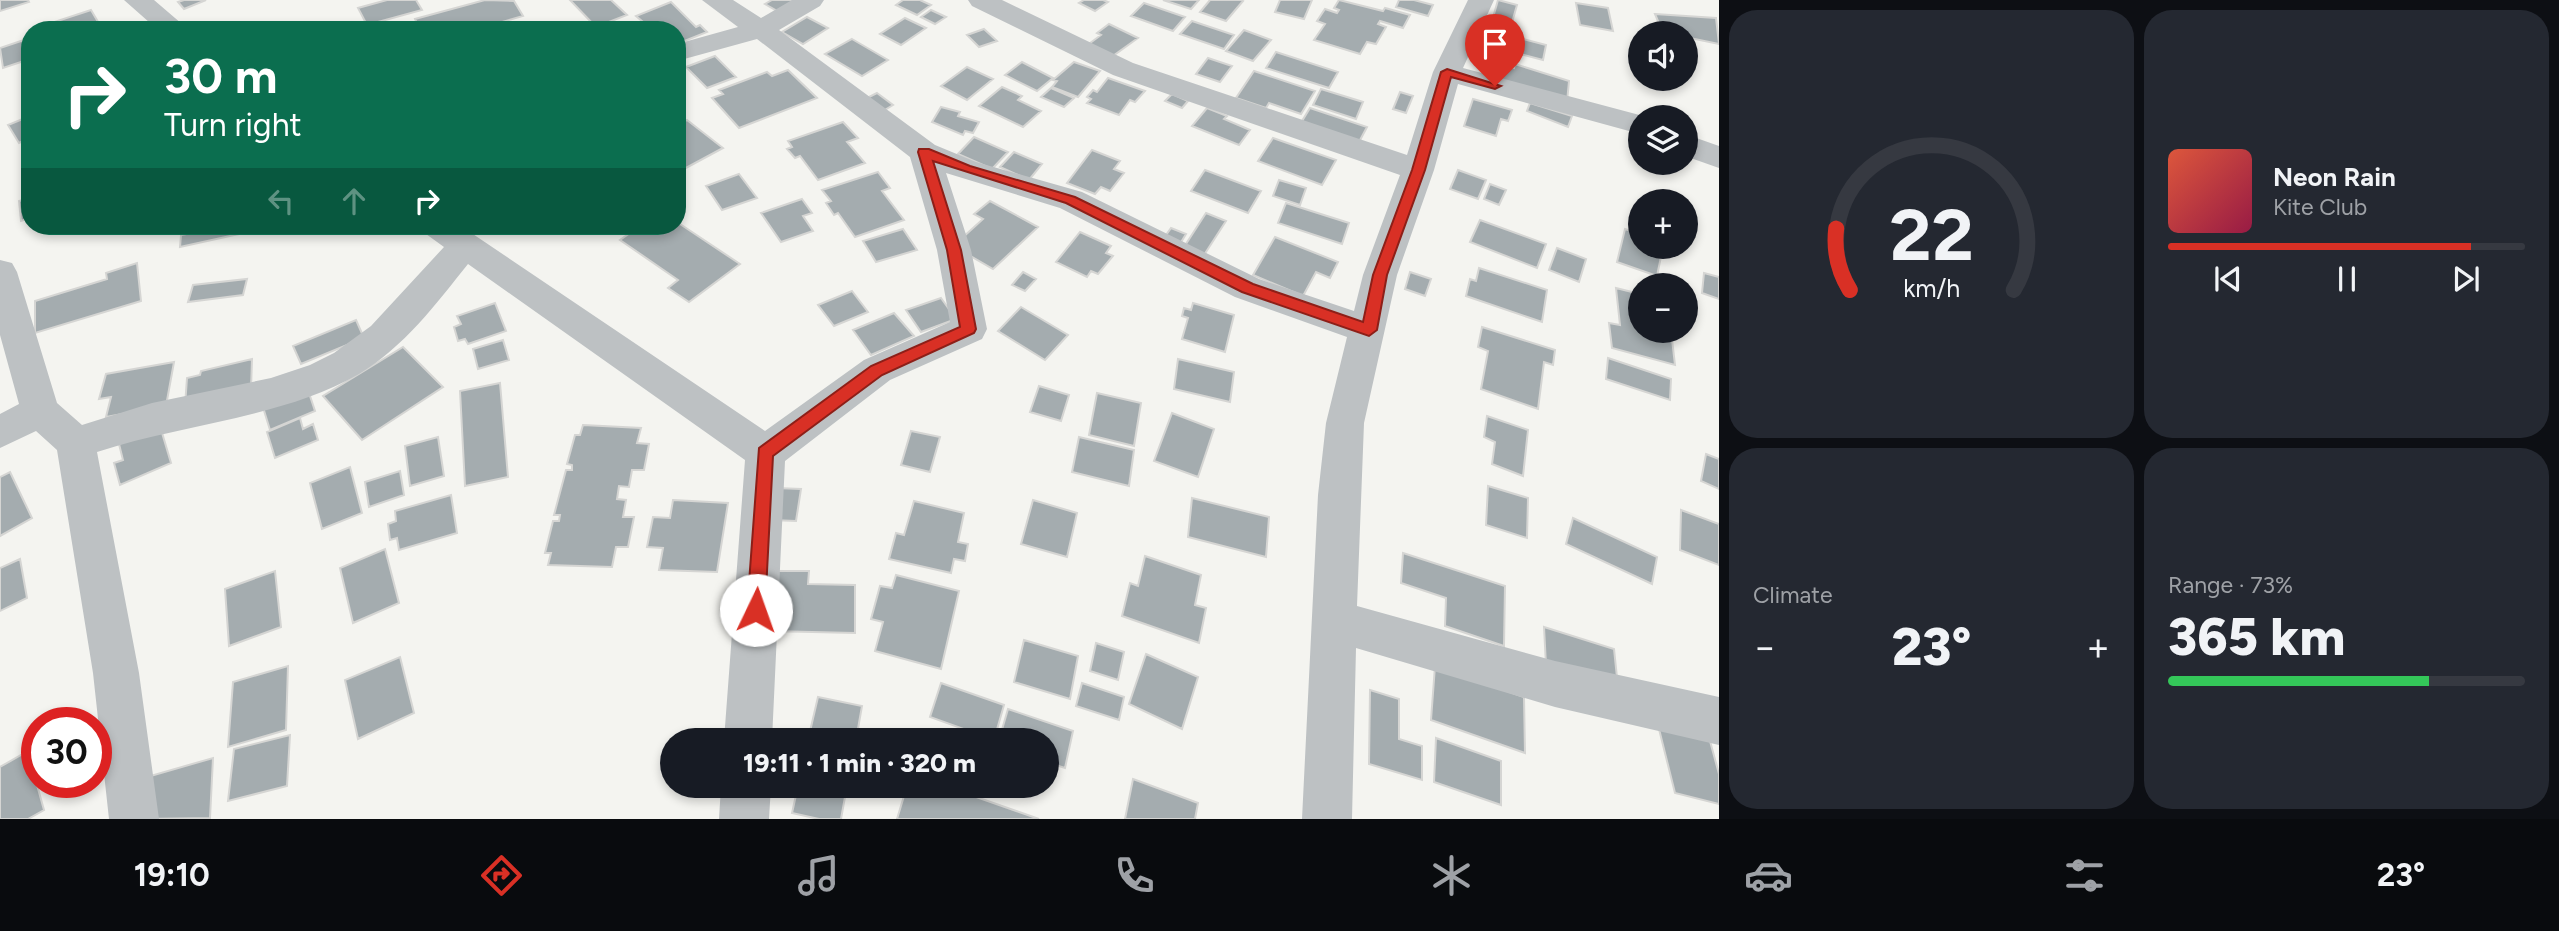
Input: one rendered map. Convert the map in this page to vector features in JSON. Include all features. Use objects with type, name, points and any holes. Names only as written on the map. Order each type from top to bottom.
[{"type":"street","points":[[137,0],[164,21]]},
{"type":"street","points":[[715,0],[792,50],[924,152],[965,169],[1071,200],[1247,288],[1369,330]]},
{"type":"street","points":[[686,51],[759,30],[811,0]]},
{"type":"street","points":[[981,0],[1123,69],[1418,170]]},
{"type":"street","points":[[1327,819],[1339,495],[1345,423],[1380,275],[1418,170],[1447,72],[1481,0]]},
{"type":"street","points":[[1447,72],[1628,122]]},
{"type":"street","points":[[1698,149],[1719,158]]},
{"type":"street","points":[[765,453],[877,370],[968,329],[954,250],[924,152]]},
{"type":"street","points":[[76,443],[160,417],[275,393],[320,377],[368,349],[399,322],[451,235],[765,453]]},
{"type":"street","points":[[0,272],[40,411],[76,443],[116,673],[134,819]]},
{"type":"street","points":[[0,432],[40,411]]},
{"type":"street","points":[[749,728],[765,453]]},
{"type":"street","points":[[1334,620],[1555,684],[1719,722]]},
{"type":"street","points":[[744,819],[745,798]]},
{"type":"building","points":[[0,0],[28,0],[29,2],[0,11]]},
{"type":"building","points":[[206,0],[184,9],[178,2]]},
{"type":"building","points":[[387,0],[416,0],[422,10],[382,21],[365,21],[358,8]]},
{"type":"building","points":[[485,0],[514,1],[523,16],[506,21],[415,19]]},
{"type":"building","points":[[570,0],[611,0],[627,15],[612,21],[590,21]]},
{"type":"building","points":[[772,0],[798,0],[779,12],[765,4]]},
{"type":"building","points":[[903,0],[920,0],[931,5],[917,15],[896,5]]},
{"type":"building","points":[[1084,0],[1108,2],[1095,11],[1079,3]]},
{"type":"building","points":[[1163,0],[1199,0],[1191,9]]},
{"type":"building","points":[[1210,0],[1243,1],[1226,21],[1200,12]]},
{"type":"building","points":[[1280,0],[1312,0],[1304,19],[1275,12]]},
{"type":"building","points":[[1339,0],[1410,15],[1403,28],[1380,21],[1378,24],[1386,27],[1376,44],[1367,42],[1360,54],[1314,40],[1325,24],[1317,21],[1325,9],[1337,13],[1339,10],[1334,8]]},
{"type":"building","points":[[1399,0],[1414,0],[1433,5],[1428,16],[1396,7]]},
{"type":"building","points":[[1498,0],[1517,5],[1509,33],[1490,28]]},
{"type":"building","points":[[671,2],[696,27],[700,25],[707,32],[686,40],[686,21],[642,21],[636,16]]},
{"type":"building","points":[[1144,3],[1185,17],[1173,31],[1131,16]]},
{"type":"building","points":[[1576,3],[1608,8],[1613,31],[1580,25]]},
{"type":"building","points":[[91,10],[97,21],[57,21]]},
{"type":"building","points":[[931,10],[946,17],[935,24],[921,17]]},
{"type":"building","points":[[1655,14],[1716,18],[1719,44],[1698,40],[1698,21],[1658,21]]},
{"type":"building","points":[[807,17],[828,28],[803,44],[782,32]]},
{"type":"building","points":[[905,18],[926,28],[901,45],[880,34]]},
{"type":"building","points":[[1192,21],[1234,35],[1224,49],[1180,34]]},
{"type":"building","points":[[1109,24],[1138,38],[1110,58],[1086,46],[1101,35],[1097,33]]},
{"type":"building","points":[[984,29],[997,41],[979,47],[967,35]]},
{"type":"building","points":[[1244,30],[1271,40],[1253,61],[1226,51]]},
{"type":"building","points":[[1493,31],[1546,45],[1543,60],[1490,46]]},
{"type":"building","points":[[852,39],[888,60],[862,76],[825,54]]},
{"type":"building","points":[[21,41],[21,62],[3,68],[0,48]]},
{"type":"building","points":[[1276,52],[1338,72],[1329,88],[1266,68]]},
{"type":"building","points":[[715,56],[736,77],[707,88],[686,67]]},
{"type":"building","points":[[1208,58],[1232,66],[1220,82],[1196,74]]},
{"type":"building","points":[[1022,62],[1053,78],[1037,91],[1005,75]]},
{"type":"building","points":[[1074,62],[1100,71],[1078,97],[1052,87],[1057,81],[1053,80]]},
{"type":"building","points":[[1493,62],[1514,68],[1515,64],[1569,81],[1567,102],[1489,82]]},
{"type":"building","points":[[967,67],[993,79],[967,100],[941,86]]},
{"type":"building","points":[[788,70],[817,98],[739,128],[712,98],[723,94],[719,90],[767,72],[772,76]]},
{"type":"building","points":[[1254,71],[1315,91],[1301,114],[1269,103],[1266,108],[1236,98]]},
{"type":"building","points":[[1108,78],[1145,91],[1135,102],[1130,100],[1119,115],[1087,103],[1091,99],[1087,97],[1093,90],[1097,92]]},
{"type":"building","points":[[1002,87],[1022,96],[1018,100],[1041,111],[1023,127],[979,106]]},
{"type":"building","points":[[1051,88],[1074,98],[1064,107],[1041,97]]},
{"type":"building","points":[[1321,89],[1363,102],[1356,119],[1313,105]]},
{"type":"building","points":[[1400,92],[1413,96],[1406,113],[1393,109]]},
{"type":"building","points":[[877,93],[893,105],[883,111],[867,98]]},
{"type":"building","points":[[1172,94],[1188,101],[1182,108],[1165,101]]},
{"type":"building","points":[[1473,99],[1512,110],[1508,121],[1501,119],[1496,136],[1464,126]]},
{"type":"building","points":[[1530,103],[1572,116],[1568,127],[1527,111]]},
{"type":"building","points":[[941,107],[960,112],[958,116],[979,122],[973,133],[965,131],[963,135],[932,122]]},
{"type":"building","points":[[1207,108],[1250,130],[1239,145],[1192,126]]},
{"type":"building","points":[[1310,108],[1367,127],[1359,142],[1299,126]]},
{"type":"building","points":[[21,120],[21,142],[19,143],[8,125]]},
{"type":"building","points":[[686,120],[723,148],[686,168]]},
{"type":"building","points":[[843,122],[858,138],[847,142],[865,163],[818,180],[800,156],[795,158],[787,149],[792,147],[788,141]]},
{"type":"building","points":[[974,137],[1008,152],[992,169],[958,154]]},
{"type":"building","points":[[1273,138],[1336,160],[1322,185],[1258,161]]},
{"type":"building","points":[[1092,150],[1120,161],[1114,169],[1124,173],[1110,191],[1101,187],[1095,194],[1067,183]]},
{"type":"building","points":[[1014,152],[1042,164],[1029,180],[1000,167]]},
{"type":"building","points":[[1205,170],[1261,191],[1248,213],[1191,191]]},
{"type":"building","points":[[1458,170],[1486,180],[1478,199],[1450,189]]},
{"type":"building","points":[[878,172],[890,188],[882,191],[904,220],[855,237],[838,213],[834,215],[826,203],[831,201],[822,190]]},
{"type":"building","points":[[739,174],[757,198],[722,210],[706,186]]},
{"type":"building","points":[[1279,180],[1306,188],[1300,205],[1273,196]]},
{"type":"building","points":[[1490,184],[1506,190],[1499,205],[1484,199]]},
{"type":"building","points":[[802,199],[812,213],[803,216],[813,231],[781,242],[761,213]]},
{"type":"building","points":[[990,201],[1038,227],[993,269],[960,250],[961,239],[983,219],[974,214]]},
{"type":"building","points":[[1286,203],[1349,223],[1342,244],[1278,223]]},
{"type":"building","points":[[1206,213],[1226,221],[1204,255],[1184,247]]},
{"type":"building","points":[[1480,220],[1546,244],[1537,268],[1470,242]]},
{"type":"building","points":[[686,228],[740,264],[689,302],[668,288],[678,280],[620,240],[627,235],[686,235]]},
{"type":"building","points":[[1171,228],[1186,234],[1180,244],[1164,238]]},
{"type":"building","points":[[903,229],[917,250],[876,262],[863,241]]},
{"type":"building","points":[[1625,229],[1628,230],[1628,259],[1661,259],[1658,273],[1648,273],[1617,262]]},
{"type":"building","points":[[1080,232],[1111,246],[1106,253],[1113,256],[1098,274],[1091,271],[1087,277],[1056,262]]},
{"type":"building","points":[[181,235],[235,235],[180,247]]},
{"type":"building","points":[[1275,237],[1338,262],[1330,278],[1316,272],[1303,296],[1253,275]]},
{"type":"building","points":[[1557,248],[1586,259],[1579,282],[1549,270]]},
{"type":"building","points":[[137,263],[141,301],[35,333],[35,301],[107,279],[106,273]]},
{"type":"building","points":[[1479,268],[1547,290],[1542,322],[1466,296],[1470,279],[1476,281]]},
{"type":"building","points":[[1023,272],[1036,279],[1025,291],[1012,285]]},
{"type":"building","points":[[1410,272],[1431,279],[1425,296],[1405,289]]},
{"type":"building","points":[[1704,273],[1719,277],[1719,299],[1702,293]]},
{"type":"building","points":[[247,279],[243,295],[188,302],[193,285]]},
{"type":"building","points":[[1616,288],[1628,291],[1628,343],[1672,343],[1675,365],[1612,348],[1609,323],[1620,325]]},
{"type":"building","points":[[852,291],[868,312],[834,326],[818,305]]},
{"type":"building","points":[[941,298],[956,319],[921,332],[906,310]]},
{"type":"building","points":[[495,303],[506,331],[468,344],[465,339],[458,341],[454,327],[461,324],[457,316]]},
{"type":"building","points":[[1193,303],[1234,315],[1225,352],[1182,339],[1188,318],[1182,316],[1184,308],[1191,310]]},
{"type":"building","points":[[1021,307],[1068,335],[1045,360],[998,331]]},
{"type":"building","points":[[894,313],[914,336],[871,355],[853,330]]},
{"type":"building","points":[[356,320],[364,338],[301,364],[293,346]]},
{"type":"building","points":[[1482,327],[1555,350],[1553,365],[1544,362],[1538,409],[1481,389],[1488,351],[1478,347]]},
{"type":"building","points":[[503,340],[509,360],[478,369],[473,349]]},
{"type":"building","points":[[403,347],[443,387],[362,440],[323,396]]},
{"type":"building","points":[[1608,358],[1671,379],[1670,400],[1606,379]]},
{"type":"building","points":[[252,359],[251,390],[185,406],[187,378],[200,375],[201,371]]},
{"type":"building","points":[[1178,359],[1234,372],[1230,402],[1174,389]]},
{"type":"building","points":[[174,362],[166,406],[106,417],[111,397],[99,399],[106,374]]},
{"type":"building","points":[[500,383],[508,477],[465,486],[460,391]]},
{"type":"building","points":[[1039,386],[1069,395],[1061,421],[1030,412]]},
{"type":"building","points":[[309,393],[315,411],[270,430],[262,404]]},
{"type":"building","points":[[1097,393],[1141,403],[1134,446],[1089,435]]},
{"type":"building","points":[[1172,413],[1214,429],[1198,477],[1154,461]]},
{"type":"building","points":[[1487,416],[1528,430],[1523,476],[1492,464],[1495,442],[1484,437]]},
{"type":"building","points":[[300,418],[303,429],[313,424],[318,440],[275,458],[267,432]]},
{"type":"building","points":[[583,425],[641,428],[637,443],[649,444],[644,470],[632,470],[629,487],[619,486],[617,499],[626,500],[623,517],[634,517],[628,547],[616,547],[612,567],[548,565],[551,553],[545,553],[553,521],[559,521],[560,515],[554,515],[566,470],[572,470],[572,465],[567,464],[575,435],[580,435]]},
{"type":"building","points":[[160,426],[171,463],[120,485],[114,463],[123,460],[119,444]]},
{"type":"building","points":[[911,431],[940,437],[930,472],[901,465]]},
{"type":"building","points":[[438,437],[444,476],[410,486],[405,446]]},
{"type":"building","points":[[1079,437],[1134,450],[1129,486],[1072,472]]},
{"type":"building","points":[[1706,454],[1719,459],[1719,489],[1701,481]]},
{"type":"building","points":[[350,467],[362,513],[322,529],[310,483]]},
{"type":"building","points":[[400,471],[404,495],[369,507],[365,482]]},
{"type":"building","points":[[10,472],[32,518],[0,536],[0,477]]},
{"type":"building","points":[[1488,486],[1528,498],[1527,538],[1486,525]]},
{"type":"building","points":[[776,488],[801,489],[796,521],[771,520]]},
{"type":"building","points":[[451,495],[457,533],[399,550],[397,538],[390,540],[388,524],[396,521],[395,511]]},
{"type":"building","points":[[1192,498],[1269,517],[1266,557],[1188,537]]},
{"type":"building","points":[[673,500],[728,503],[717,572],[659,570],[663,548],[647,547],[653,517],[670,518]]},
{"type":"building","points":[[1033,500],[1077,513],[1067,557],[1021,544]]},
{"type":"building","points":[[914,501],[964,513],[958,542],[968,544],[965,561],[954,559],[951,573],[889,559],[896,533],[904,535]]},
{"type":"building","points":[[1681,510],[1719,524],[1719,565],[1680,550]]},
{"type":"building","points":[[1573,518],[1657,557],[1652,584],[1566,544]]},
{"type":"building","points":[[385,549],[399,603],[353,623],[340,568]]},
{"type":"building","points":[[1403,553],[1505,586],[1504,646],[1445,626],[1446,598],[1401,583]]},
{"type":"building","points":[[1145,556],[1201,575],[1195,605],[1206,608],[1199,643],[1122,616],[1130,583],[1138,586]]},
{"type":"building","points":[[20,559],[27,598],[0,611],[0,568]]},
{"type":"building","points":[[275,571],[281,627],[229,646],[225,589]]},
{"type":"building","points":[[773,571],[809,571],[808,584],[855,585],[855,633],[769,631]]},
{"type":"building","points":[[896,575],[959,591],[941,669],[875,651],[883,622],[871,619],[880,586],[892,588]]},
{"type":"building","points":[[1544,627],[1614,649],[1618,687],[1546,665]]},
{"type":"building","points":[[1024,640],[1078,656],[1070,699],[1014,682]]},
{"type":"building","points":[[1096,643],[1124,652],[1118,680],[1090,671]]},
{"type":"building","points":[[1146,654],[1198,677],[1182,729],[1129,704]]},
{"type":"building","points":[[400,657],[414,713],[358,739],[345,680]]},
{"type":"building","points":[[288,666],[286,730],[228,747],[233,682]]},
{"type":"building","points":[[1435,666],[1524,697],[1525,753],[1431,720]]},
{"type":"building","points":[[941,683],[1004,705],[997,728],[961,728],[930,717]]},
{"type":"building","points":[[1082,683],[1124,697],[1119,720],[1076,706]]},
{"type":"building","points":[[1370,690],[1399,699],[1399,739],[1422,746],[1422,780],[1369,764]]},
{"type":"building","points":[[818,697],[862,706],[858,728],[811,728]]},
{"type":"building","points":[[1008,709],[1073,731],[1065,768],[1059,766],[1059,728],[1002,728]]},
{"type":"building","points":[[1659,729],[1710,741],[1719,774],[1719,804],[1675,793]]},
{"type":"building","points":[[290,735],[287,786],[228,801],[234,749]]},
{"type":"building","points":[[1436,738],[1501,761],[1501,805],[1434,782]]},
{"type":"building","points":[[21,755],[21,798],[41,798],[44,810],[28,819],[0,819],[0,767]]},
{"type":"building","points":[[213,758],[210,818],[143,819],[147,777]]},
{"type":"building","points":[[1133,779],[1198,803],[1195,819],[1125,819]]},
{"type":"building","points":[[795,798],[845,798],[841,819],[819,819],[792,813]]},
{"type":"building","points":[[903,798],[979,798],[1039,819],[897,819]]},
{"type":"route","points":[[756,610],[765,453],[877,370],[968,329],[954,250],[935,180],[924,152],[965,169],[1071,200],[1247,288],[1369,330],[1380,275],[1418,170],[1447,72],[1495,86]]}]
